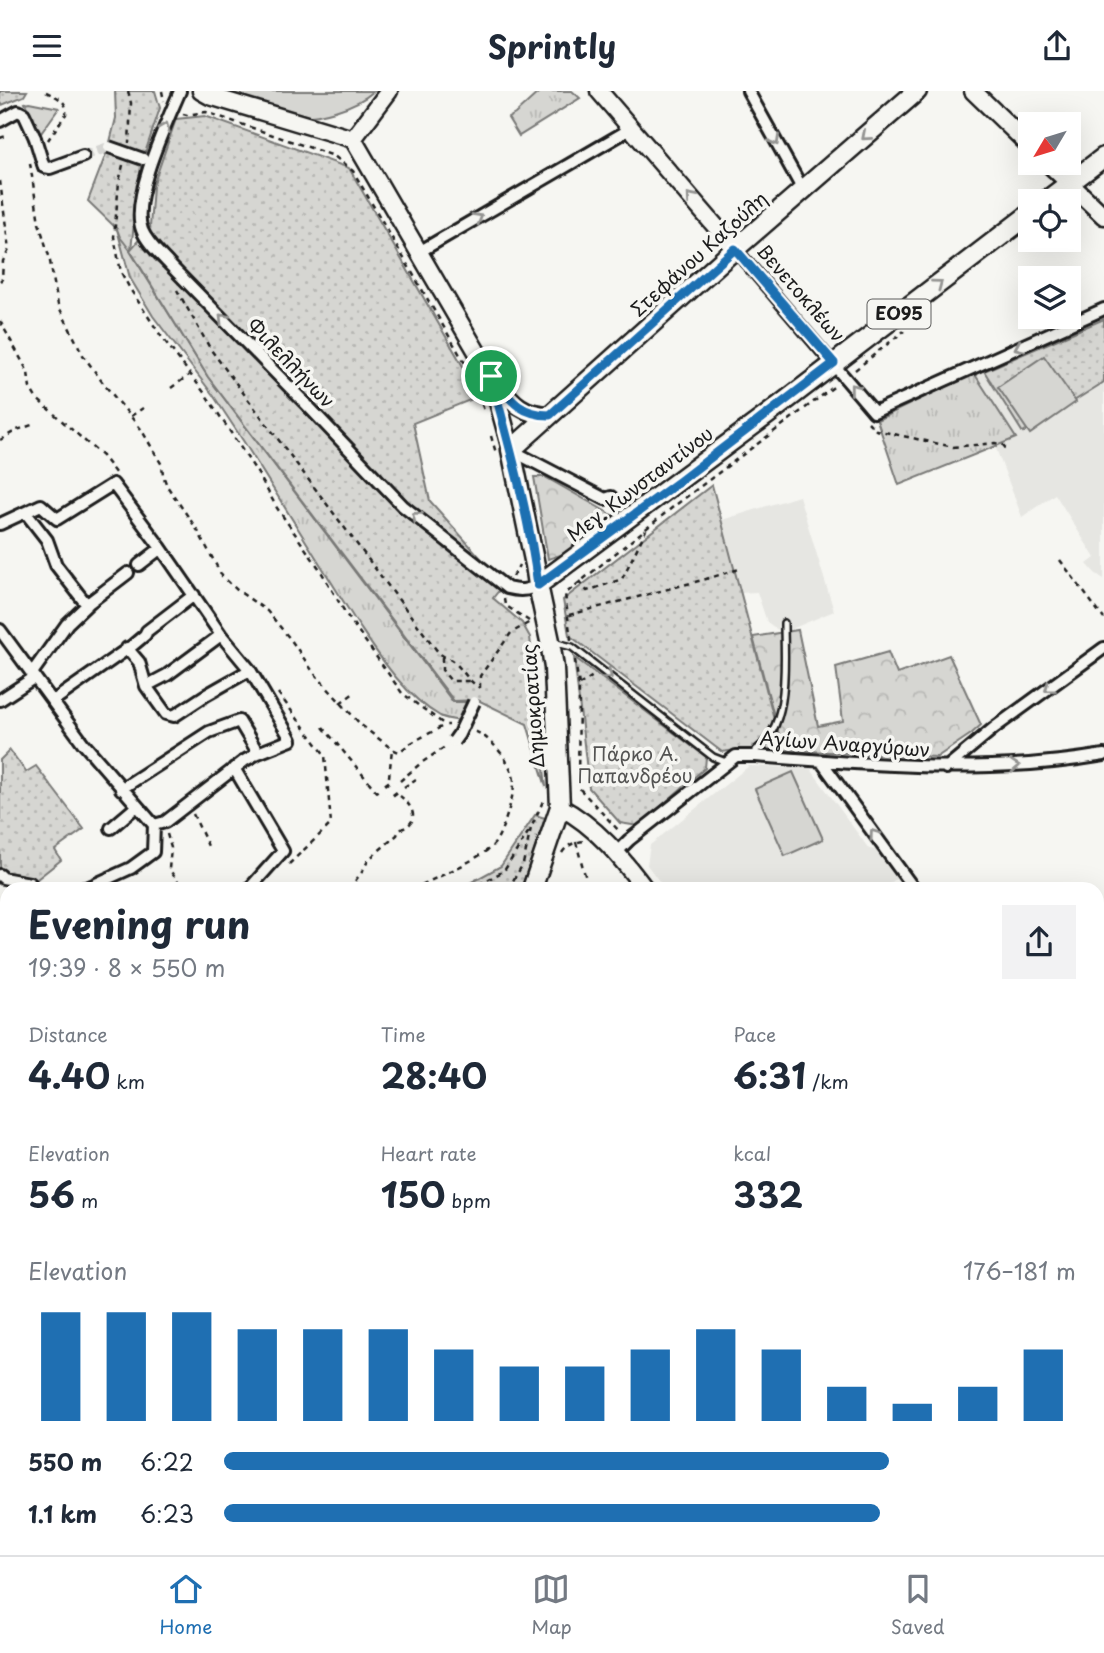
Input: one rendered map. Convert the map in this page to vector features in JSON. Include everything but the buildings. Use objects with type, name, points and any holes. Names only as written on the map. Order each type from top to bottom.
[{"type":"main road","name":"Στεφάνου Καζούλη","points":[[505,457],[735,249],[917,91]]},
{"type":"main road","points":[[1061,189],[1104,156]]},
{"type":"main road","name":"ΕΟ95","points":[[834,363],[1018,223]]},
{"type":"main road","name":"Μεγ. Κωνσταντίνου","points":[[538,585],[834,363]]},
{"type":"main road","name":"Δημοκρατίας","points":[[505,457],[535,565],[554,669],[560,807],[535,882]]},
{"type":"street","name":"Φιλελλήνων","points":[[180,91],[147,160],[140,222],[150,243],[403,506],[505,591]]},
{"type":"street","points":[[201,91],[353,139],[389,91]]},
{"type":"street","name":"Βενετοκλέων","points":[[599,91],[868,405]]},
{"type":"street","points":[[748,91],[803,190]]},
{"type":"street","points":[[973,91],[1018,134]]},
{"type":"street","points":[[0,121],[18,111],[24,114],[40,142],[44,167],[50,168],[83,156]]},
{"type":"street","points":[[419,252],[632,128]]},
{"type":"street","name":"Δημοκρατίας","points":[[353,139],[491,376],[505,457]]},
{"type":"street","points":[[108,146],[147,160]]},
{"type":"street","points":[[1061,175],[1104,216]]},
{"type":"street","points":[[868,405],[874,412],[1104,309]]},
{"type":"street","points":[[491,376],[518,406],[536,415],[550,415]]},
{"type":"street","points":[[505,457],[605,499],[611,498]]},
{"type":"street","points":[[0,524],[41,505],[57,519],[113,484],[221,635],[250,670],[291,740],[258,753],[234,768],[159,824],[153,852],[131,869],[101,882]]},
{"type":"street","points":[[26,513],[47,540],[56,565],[87,605]]},
{"type":"street","points":[[139,565],[161,548]]},
{"type":"street","points":[[0,700],[33,675],[67,624],[128,573]]},
{"type":"street","points":[[505,591],[529,590],[538,585]]},
{"type":"street","points":[[53,701],[145,635],[146,631],[194,595]]},
{"type":"street","points":[[0,630],[83,743],[121,789],[159,824]]},
{"type":"street","points":[[146,686],[167,675],[221,635]]},
{"type":"street","points":[[127,647],[139,662],[146,686],[166,714],[174,716],[250,670]]},
{"type":"street","points":[[949,766],[994,728],[1104,648]]},
{"type":"street","points":[[454,741],[474,702]]},
{"type":"street","points":[[121,789],[209,732],[239,721],[258,753]]},
{"type":"street","name":"Αγίων Αναργύρων","points":[[617,852],[736,756],[1011,767],[1104,755]]},
{"type":"street","points":[[821,761],[909,882]]},
{"type":"street","points":[[234,768],[283,851],[255,882]]},
{"type":"street","points":[[111,828],[137,806]]},
{"type":"street","points":[[560,807],[576,815],[617,852],[640,882]]},
{"type":"street","points":[[0,875],[25,882]]},
{"type":"lane","points":[[757,756],[756,750],[764,744],[776,723],[780,708],[785,679],[784,623]]},
{"type":"lane","points":[[550,641],[572,647],[713,757],[726,762]]},
{"type":"path","points":[[127,149],[131,103],[128,91]]},
{"type":"path","points":[[40,142],[67,110],[62,100],[46,92]]},
{"type":"path","points":[[172,110],[187,115],[206,112],[334,156],[353,171],[470,372],[485,412]]},
{"type":"path","points":[[0,138],[9,135]]},
{"type":"path","points":[[32,156],[30,165],[34,196],[58,305],[83,355],[141,429],[162,465],[167,485],[198,531],[222,576],[267,611],[340,703],[361,725],[392,749],[399,751],[445,725]]},
{"type":"path","points":[[125,156],[119,182],[114,237],[121,272],[146,314],[206,395],[260,477],[277,508],[319,568],[345,614],[402,693],[445,725],[457,727]]},
{"type":"path","points":[[0,181],[9,250],[3,261],[0,281]]},
{"type":"path","points":[[177,290],[211,350],[442,657],[442,670],[451,681],[470,681]]},
{"type":"path","points":[[0,321],[28,372],[30,388],[36,398],[102,456]]},
{"type":"path","points":[[171,388],[190,375]]},
{"type":"path","points":[[629,840],[578,787],[579,685],[565,594],[648,527],[836,385]]},
{"type":"path","points":[[868,405],[867,419],[876,430],[953,447],[995,443],[1003,445],[1009,452]]},
{"type":"path","points":[[130,417],[143,408]]},
{"type":"path","points":[[0,440],[17,430],[35,425]]},
{"type":"path","points":[[491,437],[505,457]]},
{"type":"path","points":[[580,581],[587,591],[622,579],[648,527]]},
{"type":"path","points":[[1060,559],[1104,619]]},
{"type":"path","points":[[474,702],[480,688],[480,675],[511,633],[530,622],[505,605],[505,591],[520,560]]},
{"type":"path","points":[[569,615],[739,569]]},
{"type":"path","points":[[442,657],[453,660],[470,681],[480,688]]},
{"type":"path","points":[[380,673],[385,669]]},
{"type":"path","points":[[579,685],[596,674]]},
{"type":"path","points":[[340,703],[354,693]]},
{"type":"path","points":[[323,727],[375,792],[389,790],[421,763],[454,741]]},
{"type":"path","points":[[427,882],[494,845],[504,826],[514,782],[509,765],[481,733],[469,730]]},
{"type":"path","points":[[389,790],[392,749]]},
{"type":"path","points":[[409,783],[416,779]]},
{"type":"path","points":[[354,882],[369,859],[397,835],[399,830],[411,824],[411,806],[402,796],[389,790]]},
{"type":"path","points":[[483,882],[504,871],[531,828],[546,795],[542,814]]},
{"type":"path","points":[[186,805],[208,846]]},
{"type":"path","points":[[159,824],[172,848],[169,869],[178,882]]},
{"type":"path","points":[[512,882],[523,864],[531,828]]},
{"type":"path","points":[[560,855],[567,846],[576,842],[586,841],[592,845]]},
{"type":"path","points":[[576,842],[586,879]]},
{"type":"shaded area","points":[[1104,315],[1104,579],[1087,564],[1095,558],[1055,494],[1022,517],[995,446],[1016,438],[974,373],[1073,329],[1081,329],[1081,325]]},
{"type":"shaded area","points":[[799,496],[834,611],[782,633],[767,622],[757,592],[740,593],[719,521]]},
{"type":"shaded area","points":[[749,766],[810,768],[869,849],[876,850],[896,879],[892,882],[660,882],[647,865],[650,845]]},
{"type":"green space","points":[[0,91],[27,91],[24,96],[2,105]]},
{"type":"green space","points":[[115,91],[155,91],[160,108],[141,165],[131,249],[150,227],[153,186],[176,119],[205,116],[349,168],[468,375],[475,398],[413,423],[430,501],[504,584],[493,598],[522,623],[530,637],[546,787],[527,724],[478,700],[454,701],[208,377],[117,229],[88,201],[109,146],[116,118]]},
{"type":"green space","points":[[225,91],[374,91],[346,107],[323,114],[292,116],[240,99]]},
{"type":"green space","points":[[540,91],[572,91],[580,98],[519,136],[508,118]]},
{"type":"green space","points":[[25,103],[59,108],[39,136]]},
{"type":"green space","points":[[142,162],[130,251],[208,377],[453,702],[469,702],[461,721],[442,717],[414,697],[382,660],[213,395],[153,316],[130,278],[117,229]]},
{"type":"green space","points":[[1104,319],[1104,382],[1023,433],[984,371]]},
{"type":"green space","points":[[1044,356],[1076,402],[1030,434],[998,387]]},
{"type":"green space","points":[[974,373],[1016,438],[899,485],[877,420]]},
{"type":"green space","points":[[534,477],[545,477],[614,516],[564,554],[548,559]]},
{"type":"green space","points":[[712,485],[782,749],[722,752],[569,635],[563,600]]},
{"type":"green space","points":[[798,630],[818,726],[843,721],[836,667],[888,652],[897,674],[949,655],[981,725],[937,757],[783,750],[753,637]]},
{"type":"green space","name":"Πάρκο Α. Παπανδρέου","points":[[574,657],[706,757],[705,768],[638,826],[620,823],[589,788]]},
{"type":"green space","points":[[10,750],[26,772],[36,766],[84,829],[55,850],[61,860],[33,882],[5,877],[0,870],[0,760]]},
{"type":"green space","points":[[793,772],[823,839],[785,856],[755,789]]},
{"type":"green space","points":[[535,815],[545,818],[523,882],[472,882],[501,866]]},
{"type":"tunnel","points":[[83,156],[109,147]]},
{"type":"route","points":[[735,249],[834,363],[538,585],[511,450],[491,376],[518,406],[527,412],[550,415],[735,249]]}]
